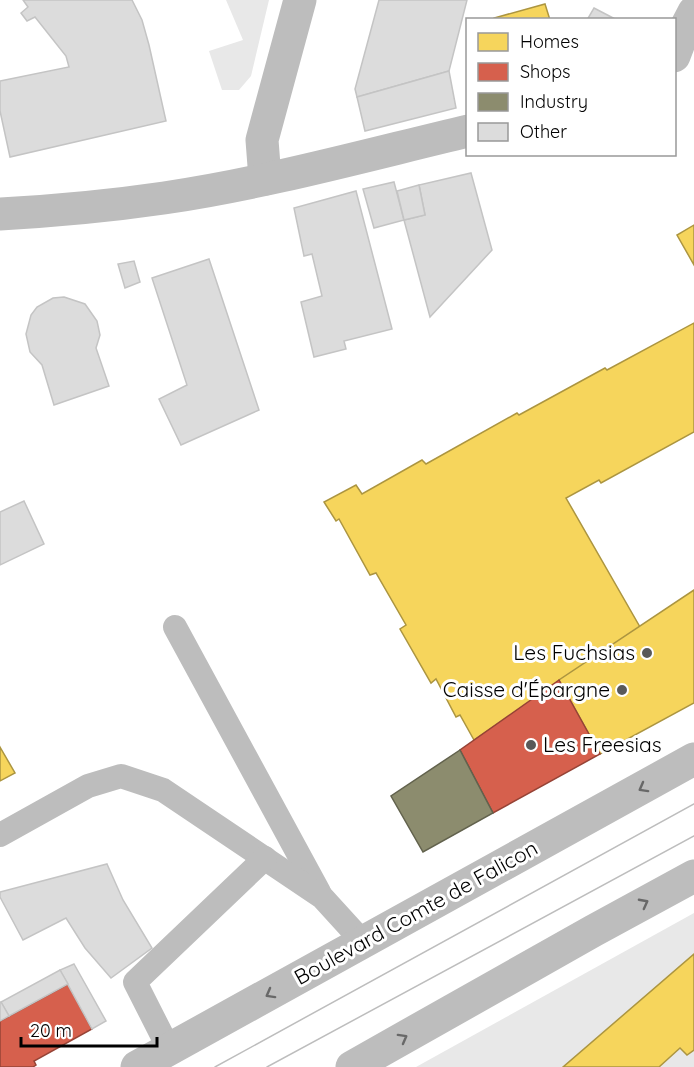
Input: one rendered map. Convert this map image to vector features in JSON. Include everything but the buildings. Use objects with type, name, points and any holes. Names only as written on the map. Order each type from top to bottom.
[{"type":"main road","points":[[265,179],[262,140],[300,0]]},
{"type":"main road","points":[[676,53],[694,12]]},
{"type":"main road","points":[[676,79],[694,72]]},
{"type":"main road","points":[[0,214],[88,209],[166,198],[265,179],[466,131]]},
{"type":"main road","name":"Boulevard Comte de Falicon","points":[[137,1067],[694,759]]},
{"type":"main road","points":[[352,1067],[694,876]]},
{"type":"lane","points":[[175,627],[322,897]]},
{"type":"lane","points":[[0,835],[88,786],[121,776],[163,790],[322,897],[363,942]]},
{"type":"lane","points":[[169,1049],[135,982],[265,858]]},
{"type":"shaded area","points":[[226,0],[269,0],[251,76],[239,90],[222,90],[209,51],[243,40]]},
{"type":"shaded area","points":[[694,913],[694,1067],[416,1067]]},
{"type":"tram line","points":[[215,1067],[694,804]]},
{"type":"tram line","points":[[267,1067],[694,836]]},
{"type":"place","name":"Les Fuchsias","points":[[647,653]]},
{"type":"place","name":"Caisse d'Épargne","points":[[622,690]]},
{"type":"place","name":"Les Freesias","points":[[531,745]]}]
